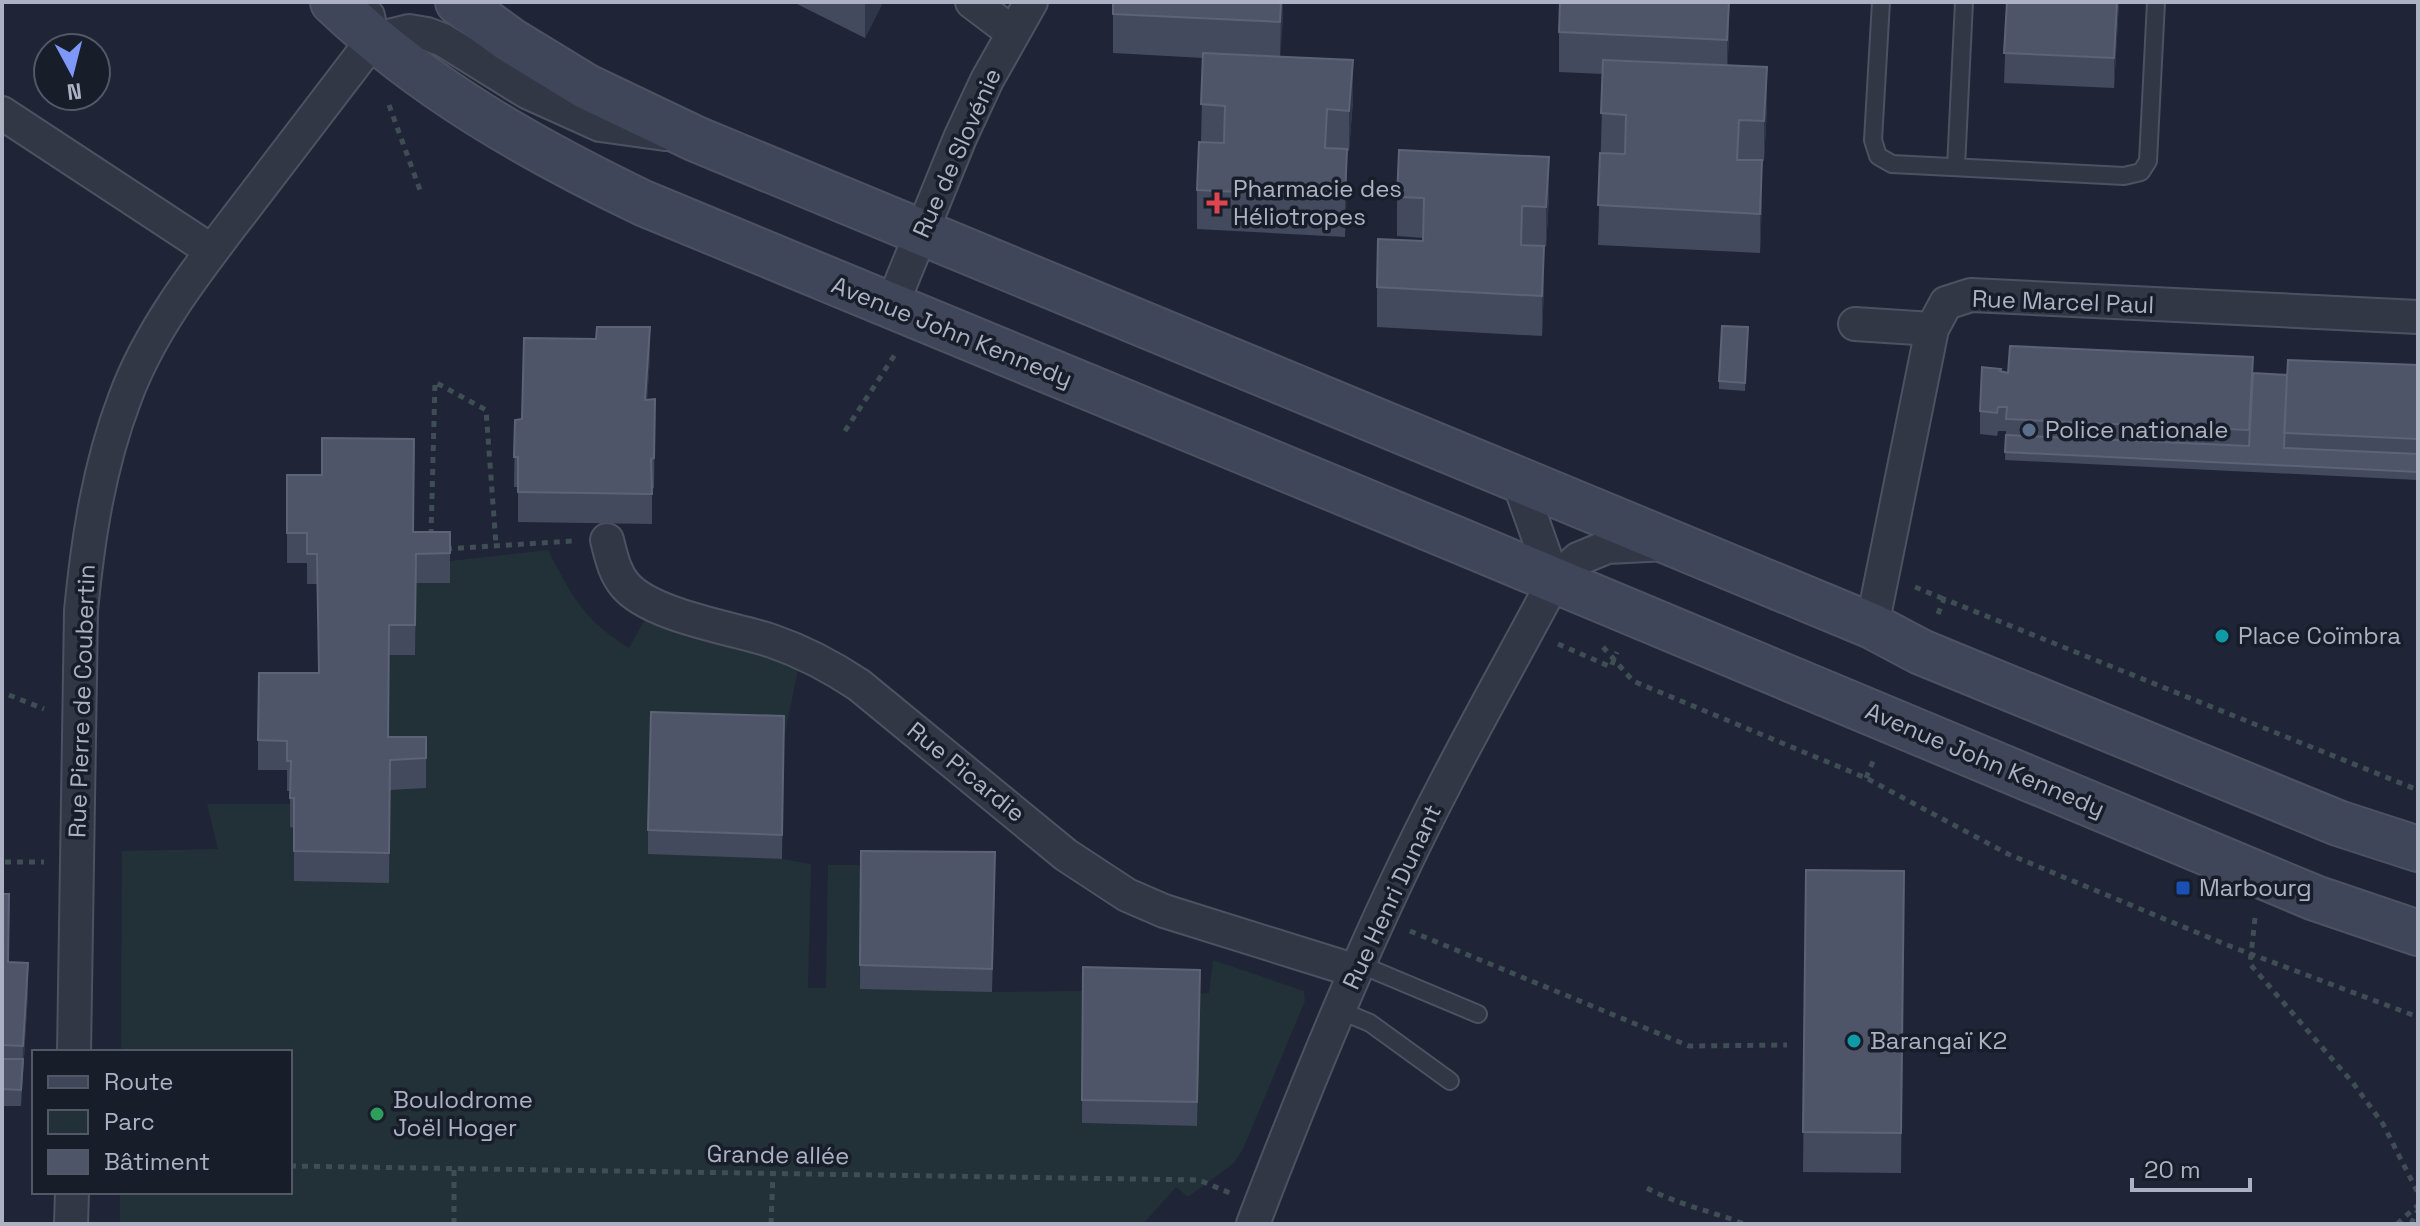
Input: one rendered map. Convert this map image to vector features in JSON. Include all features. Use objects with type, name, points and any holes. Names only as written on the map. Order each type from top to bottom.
[{"type":"main road","name":"Avenue John Kennedy","points":[[333,2],[369,21],[431,84],[570,168],[643,203],[2315,898],[2418,933]]},
{"type":"main road","points":[[458,2],[510,40],[587,87],[696,139],[1872,626],[1921,652],[2338,823],[2418,849]]},
{"type":"street","points":[[972,2],[1013,33]]},
{"type":"street","name":"Rue de Slovénie","points":[[891,307],[960,138],[987,80],[1031,2]]},
{"type":"street","points":[[369,21],[443,40],[527,92],[600,125],[696,139]]},
{"type":"street","name":"Rue Pierre de Coubertin","points":[[74,1050],[81,611],[88,541],[102,471],[125,396],[163,322],[369,21]]},
{"type":"street","points":[[2,113],[212,251]]},
{"type":"street","name":"Rue Marcel Paul","points":[[1872,626],[1932,329],[1946,303],[1971,295],[2418,317]]},
{"type":"street","points":[[1855,324],[1932,329]]},
{"type":"street","points":[[1518,480],[1554,581],[1578,559],[1607,547],[1674,544]]},
{"type":"street","name":"Rue Picardie","points":[[607,540],[614,568],[625,585],[639,598],[669,611],[772,641],[833,667],[1066,855],[1127,895],[1164,911],[1358,967]]},
{"type":"street","name":"Rue Henri Dunant","points":[[1257,1215],[1339,1010],[1380,919],[1444,785],[1554,581]]},
{"type":"street","points":[[71,1224],[72,1194]]},
{"type":"lane","points":[[1881,2],[1873,140],[1878,156],[1892,164],[2124,176],[2141,172],[2148,161],[2156,2]]},
{"type":"lane","points":[[1956,167],[1964,2]]},
{"type":"lane","points":[[1358,967],[1478,1014]]},
{"type":"lane","points":[[1339,1010],[1370,1023],[1450,1081]]},
{"type":"path","points":[[431,550],[435,382],[486,410],[496,545]]},
{"type":"path","points":[[444,549],[607,540]]},
{"type":"path","points":[[1921,652],[1944,599],[2418,790]]},
{"type":"path","points":[[1597,638],[1633,681],[1866,778],[2008,854],[2418,1017]]},
{"type":"path","points":[[1866,778],[1877,753]]},
{"type":"path","points":[[2256,909],[2250,964],[2353,1083],[2383,1124],[2418,1193]]},
{"type":"path","points":[[1380,919],[1689,1046],[1787,1045]]},
{"type":"path","name":"Grande allée","points":[[292,1166],[1199,1180],[1257,1215]]},
{"type":"path","points":[[454,1168],[454,1224]]},
{"type":"path","points":[[771,1224],[773,1173]]},
{"type":"path","points":[[1647,1188],[1675,1201],[1744,1224]]},
{"type":"path","points":[[2397,1224],[2418,1208]]},
{"type":"path","points":[[2411,1224],[2418,1208]]},
{"type":"green space","points":[[548,550],[580,606],[600,627],[629,648],[645,619],[774,657],[798,669],[784,739],[651,736],[648,853],[782,859],[811,864],[808,988],[826,988],[828,865],[859,865],[861,875],[992,992],[1083,991],[1082,1123],[1196,1126],[1200,994],[1209,993],[1213,960],[1304,991],[1305,1001],[1243,1149],[1234,1163],[1188,1197],[1176,1187],[1143,1224],[120,1224],[120,1194],[292,1194],[292,1050],[121,1050],[122,851],[218,849],[207,804],[290,804],[388,767],[389,655],[416,583],[450,583],[450,561]]},
{"type":"building","points":[[1113,2],[1281,2],[1280,22],[1113,14]]},
{"type":"building","points":[[1560,2],[1729,2],[1727,40],[1559,32]]},
{"type":"building","points":[[2007,2],[2117,2],[2114,58],[2004,53]]},
{"type":"building","points":[[1203,53],[1353,60],[1349,111],[1327,109],[1325,148],[1347,149],[1345,197],[1197,190],[1199,142],[1224,143],[1225,106],[1201,104]]},
{"type":"building","points":[[1603,60],[1767,67],[1764,121],[1739,120],[1737,160],[1762,160],[1760,214],[1598,205],[1600,153],[1625,154],[1626,115],[1601,113]]},
{"type":"building","points":[[1399,150],[1549,157],[1546,207],[1522,206],[1521,245],[1544,246],[1542,296],[1377,287],[1378,239],[1423,241],[1424,198],[1397,197]]},
{"type":"building","points":[[1722,326],[1748,327],[1745,383],[1719,381]]},
{"type":"building","points":[[597,327],[650,327],[645,400],[655,399],[652,494],[518,492],[518,457],[514,457],[515,420],[522,419],[524,338],[596,339]]},
{"type":"building","points":[[2010,346],[2253,357],[2249,430],[2006,419],[2007,407],[1998,407],[1997,413],[1980,411],[1982,367],[2008,373]]},
{"type":"building","points":[[2288,360],[2418,365],[2418,439],[2284,433]]},
{"type":"building","points":[[2253,373],[2287,375],[2284,448],[2418,454],[2418,472],[2005,452],[2006,435],[2249,446]]},
{"type":"building","points":[[322,438],[414,439],[413,532],[450,532],[450,553],[416,554],[415,625],[389,625],[388,737],[426,737],[426,758],[390,760],[389,853],[294,851],[294,798],[290,798],[291,761],[287,761],[287,741],[258,740],[259,673],[319,673],[317,554],[307,554],[307,533],[287,533],[287,475],[322,475]]},
{"type":"building","points":[[651,712],[784,716],[782,835],[648,830]]},
{"type":"building","points":[[861,851],[995,852],[992,969],[860,965]]},
{"type":"building","name":"Barangaï K2","points":[[1806,870],[1904,871],[1901,1133],[1803,1132]]},
{"type":"building","points":[[2,894],[9,894],[8,962],[28,963],[23,1046],[2,1045]]},
{"type":"building","points":[[1083,967],[1200,970],[1197,1102],[1082,1100]]},
{"type":"building","points":[[2,1059],[23,1059],[21,1090],[2,1089]]},
{"type":"place","name":"Pharmacie des Héliotropes","points":[[1217,203]]},
{"type":"place","name":"Police nationale","points":[[2029,430]]},
{"type":"place","name":"Place Coïmbra","points":[[2222,636]]},
{"type":"place","name":"Marbourg","points":[[2183,888]]},
{"type":"place","name":"Barangaï K2","points":[[1854,1041]]},
{"type":"place","name":"Boulodrome Joël Hoger","points":[[377,1114]]}]
